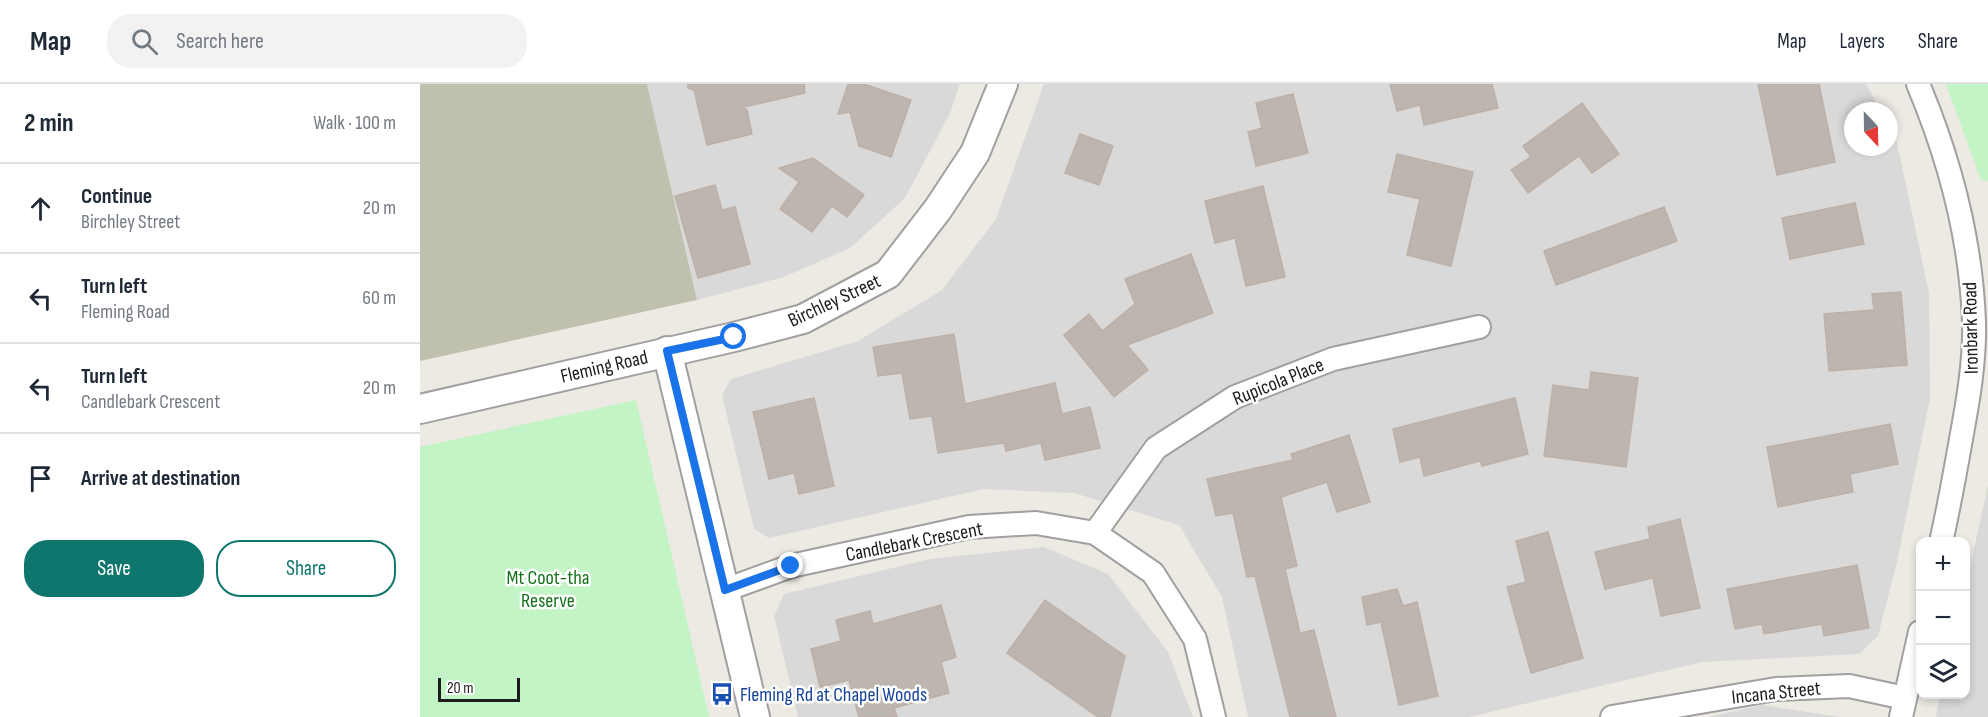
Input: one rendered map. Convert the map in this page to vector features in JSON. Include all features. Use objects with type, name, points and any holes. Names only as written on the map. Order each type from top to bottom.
[{"type":"street","name":"Birchley Street","points":[[667,351],[803,319],[888,274],[938,209],[975,153],[1003,84]]},
{"type":"street","name":"Ironbark Road","points":[[1918,84],[1937,130],[1956,195],[1968,254],[1974,323],[1970,390],[1942,537]]},
{"type":"street","name":"Rupicola Place","points":[[1095,533],[1156,448],[1235,397],[1333,359],[1479,327]]},
{"type":"street","name":"Fleming Road","points":[[420,409],[667,351],[755,717]]},
{"type":"street","name":"Candlebark Crescent","points":[[725,590],[791,566],[969,527],[1036,523],[1095,533],[1153,573],[1195,639],[1214,717]]},
{"type":"street","points":[[1903,707],[1917,645]]},
{"type":"street","name":"Incana Street","points":[[1612,717],[1776,688],[1849,686],[1903,707]]},
{"type":"shaded area","points":[[420,84],[647,84],[697,300],[420,361]]},
{"type":"shaded area","points":[[647,84],[960,84],[950,113],[905,198],[850,248],[784,277],[697,300]]},
{"type":"shaded area","points":[[1044,84],[1866,84],[1876,102],[1844,102],[1844,156],[1898,156],[1898,147],[1929,293],[1930,398],[1897,562],[1878,636],[1859,654],[1702,662],[1469,717],[1248,717],[1222,597],[1179,525],[1074,493],[984,489],[769,538],[754,529],[722,395],[731,379],[858,341],[942,290],[996,219]]},
{"type":"shaded area","points":[[1988,485],[1988,717],[1936,717],[1939,699],[1970,699],[1970,568]]},
{"type":"shaded area","points":[[1044,547],[1108,574],[1168,652],[1193,717],[798,717],[774,616],[784,594],[930,559]]},
{"type":"shaded area","points":[[1762,705],[1840,717],[1709,717]]},
{"type":"green space","points":[[1946,84],[1988,84],[1988,181],[1981,180]]},
{"type":"green space","name":"Mt Coot-tha Reserve","points":[[636,400],[709,717],[420,717],[420,447]]},
{"type":"building","points":[[688,84],[804,84],[805,93],[741,106],[747,110],[752,134],[707,145],[694,90],[688,88]]},
{"type":"building","points":[[848,84],[864,84],[911,100],[891,157],[859,146],[850,112],[838,114]]},
{"type":"building","points":[[1390,84],[1492,84],[1498,108],[1424,125],[1420,105],[1397,111]]},
{"type":"building","points":[[1758,84],[1819,84],[1835,162],[1777,175]]},
{"type":"building","points":[[1293,94],[1308,153],[1256,166],[1248,132],[1262,128],[1256,103]]},
{"type":"building","points":[[1582,103],[1619,154],[1592,173],[1579,156],[1528,193],[1511,170],[1531,157],[1523,146]]},
{"type":"building","points":[[1080,134],[1113,146],[1099,185],[1065,173]]},
{"type":"building","points":[[1397,154],[1473,172],[1451,266],[1407,255],[1420,199],[1388,192]]},
{"type":"building","points":[[813,158],[864,195],[847,217],[832,206],[812,232],[780,209],[799,182],[779,168]]},
{"type":"building","points":[[715,185],[722,210],[735,207],[750,264],[698,278],[675,196]]},
{"type":"building","points":[[1263,186],[1285,277],[1246,286],[1235,238],[1215,243],[1205,201]]},
{"type":"building","points":[[1855,203],[1864,244],[1790,259],[1782,218]]},
{"type":"building","points":[[1664,207],[1677,241],[1556,285],[1544,251]]},
{"type":"building","points":[[1191,254],[1213,313],[1127,345],[1148,370],[1114,397],[1064,335],[1089,314],[1102,331],[1135,304],[1125,279]]},
{"type":"building","points":[[1901,292],[1907,365],[1829,371],[1824,314],[1874,310],[1872,294]]},
{"type":"building","points":[[954,334],[965,404],[1055,383],[1062,414],[1090,407],[1100,448],[1045,460],[1041,443],[1006,451],[1004,443],[938,453],[932,416],[910,419],[902,373],[878,376],[873,347]]},
{"type":"building","points":[[1591,372],[1638,378],[1626,467],[1544,456],[1553,385],[1589,390]]},
{"type":"building","points":[[814,398],[834,486],[799,494],[794,473],[769,479],[753,412]]},
{"type":"building","points":[[1515,398],[1528,454],[1482,466],[1480,461],[1424,476],[1420,457],[1400,462],[1393,429]]},
{"type":"building","points":[[1890,424],[1898,464],[1850,474],[1853,492],[1778,507],[1767,447]]},
{"type":"building","points":[[1349,435],[1370,502],[1337,512],[1327,482],[1281,497],[1297,566],[1285,569],[1300,633],[1314,630],[1336,717],[1290,717],[1255,576],[1247,577],[1233,513],[1216,516],[1207,479],[1293,460],[1291,454]]},
{"type":"building","points":[[1680,519],[1700,608],[1661,616],[1653,578],[1605,589],[1595,552],[1650,539],[1648,527]]},
{"type":"building","points":[[1548,532],[1583,658],[1531,673],[1507,587],[1526,582],[1516,541]]},
{"type":"building","points":[[1857,565],[1869,628],[1824,636],[1822,624],[1764,634],[1762,624],[1735,629],[1727,589]]},
{"type":"building","points":[[1397,589],[1403,606],[1417,602],[1438,696],[1399,705],[1381,622],[1367,625],[1362,597]]},
{"type":"building","points":[[1045,600],[1125,656],[1110,717],[1098,717],[1007,653]]},
{"type":"building","points":[[941,605],[956,657],[941,662],[949,693],[894,708],[897,717],[859,717],[849,680],[820,687],[811,649],[841,641],[836,620],[870,611],[873,624]]},
{"type":"place","name":"Fleming Rd at Chapel Woods","points":[[722,694]]},
{"type":"route","points":[[734,337],[667,351],[678,403],[725,590],[791,566]]}]
